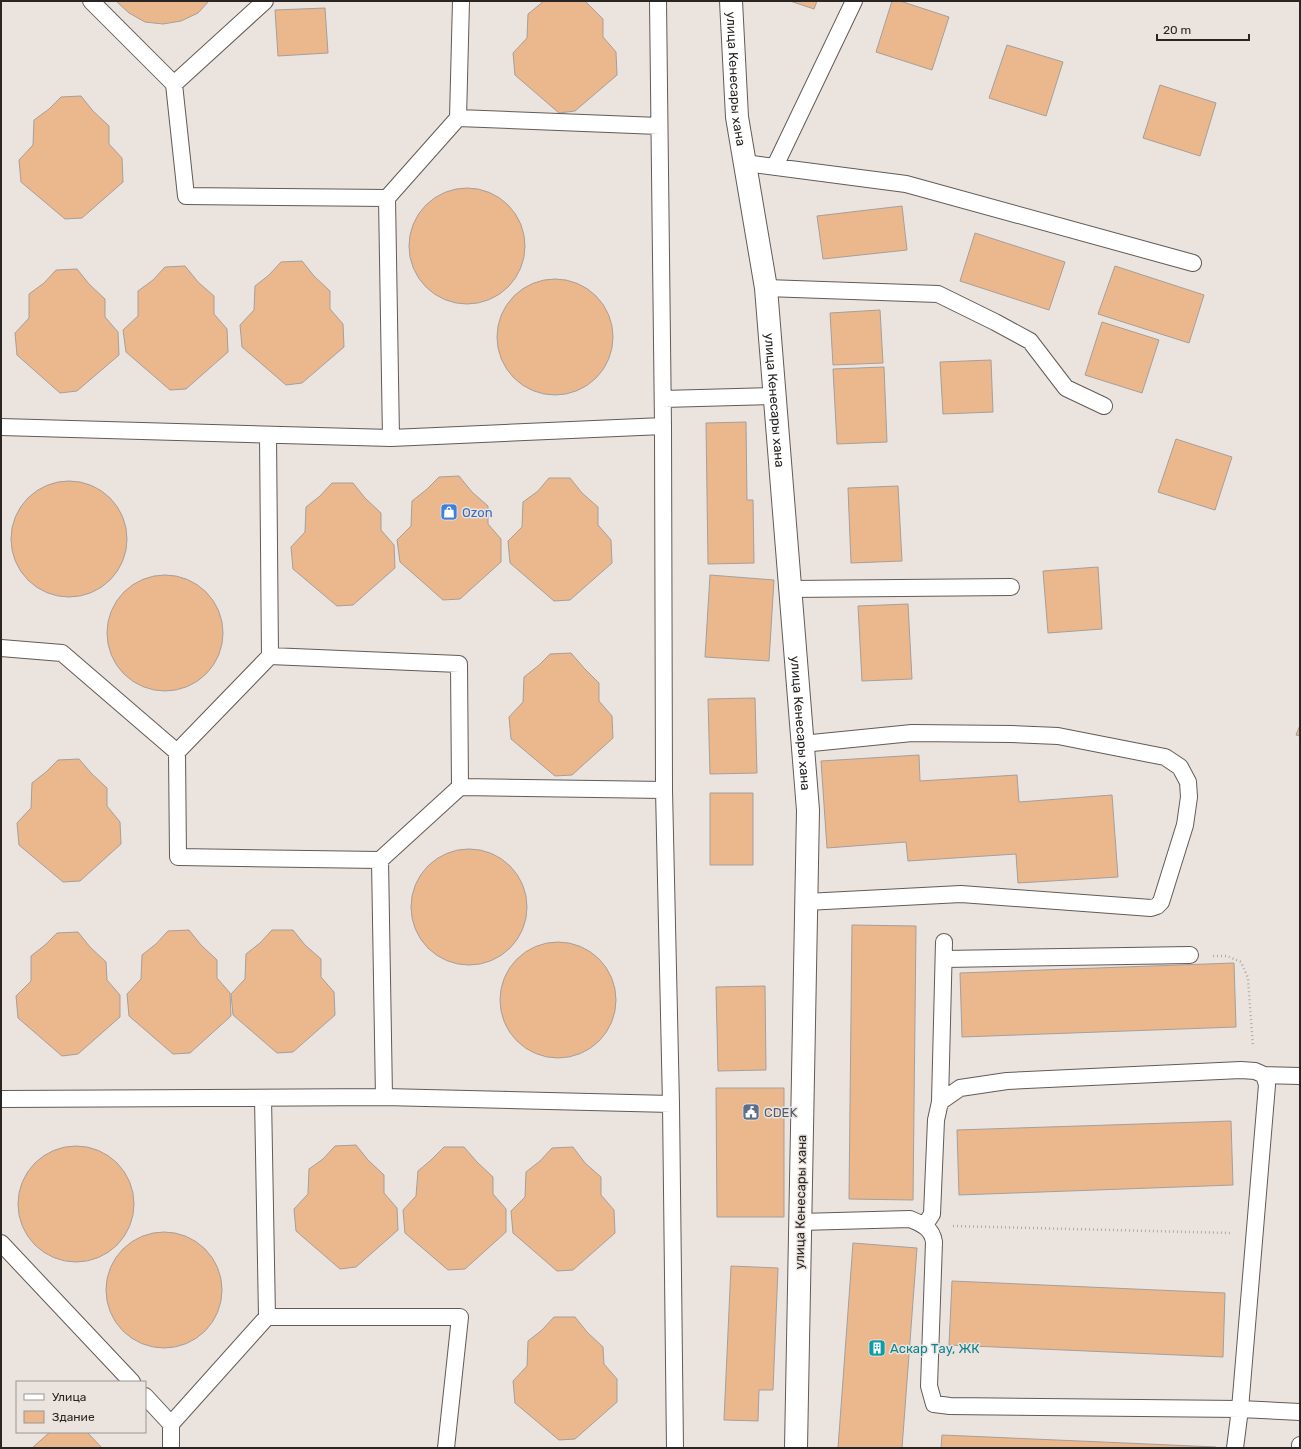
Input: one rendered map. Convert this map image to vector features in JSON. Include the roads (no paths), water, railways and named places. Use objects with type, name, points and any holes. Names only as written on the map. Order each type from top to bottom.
[{"type":"street","name":"улица Кенесары хана","points":[[731,1],[737,117],[766,288],[808,810],[796,1448]]},
{"type":"lane","points":[[91,1],[174,84],[186,196],[386,198]]},
{"type":"lane","points":[[174,84],[265,1]]},
{"type":"lane","points":[[391,438],[386,198],[458,118],[462,1]]},
{"type":"lane","points":[[658,1],[663,399],[664,790],[671,1104],[675,1448]]},
{"type":"lane","points":[[775,166],[854,1]]},
{"type":"lane","points":[[458,118],[659,126]]},
{"type":"lane","points":[[745,163],[906,184],[1193,264]]},
{"type":"lane","points":[[766,288],[938,294],[1030,341],[1066,388],[1104,406]]},
{"type":"lane","points":[[663,399],[774,396]]},
{"type":"lane","points":[[1,427],[391,438],[663,426]]},
{"type":"lane","points":[[268,435],[270,656],[177,752],[178,857],[380,860],[460,787],[664,790]]},
{"type":"lane","points":[[790,589],[1011,587]]},
{"type":"lane","points":[[1,648],[62,653],[177,752]]},
{"type":"lane","points":[[270,656],[459,664],[460,787]]},
{"type":"lane","points":[[802,744],[912,733],[1058,736],[1165,757],[1180,768],[1188,782],[1189,797],[1185,825],[1164,895],[1161,902],[1157,906],[1151,908],[961,894],[806,902]]},
{"type":"lane","points":[[380,860],[384,1097]]},
{"type":"lane","points":[[925,1225],[932,1214],[936,1120],[940,1102],[944,942]]},
{"type":"lane","points":[[944,959],[1190,955]]},
{"type":"lane","points":[[940,1102],[960,1088],[1007,1081],[1241,1070],[1300,1076]]},
{"type":"lane","points":[[1235,1448],[1240,1409],[1267,1085],[1259,1073]]},
{"type":"lane","points":[[1,1099],[384,1097],[671,1104]]},
{"type":"lane","points":[[171,1448],[171,1424],[267,1318],[263,1098]]},
{"type":"lane","points":[[800,1222],[910,1219],[925,1225],[933,1236],[934,1242],[928,1386],[934,1404],[950,1406],[1240,1409],[1300,1412]]},
{"type":"lane","points":[[1,1243],[131,1381]]},
{"type":"lane","points":[[267,1318],[460,1317],[446,1448]]},
{"type":"lane","points":[[146,1397],[171,1424]]},
{"type":"place","name":"Ozon","points":[[449,512]]},
{"type":"place","name":"CDEK","points":[[751,1112]]},
{"type":"place","name":"Аскар Тау, ЖК","points":[[877,1348]]}]
